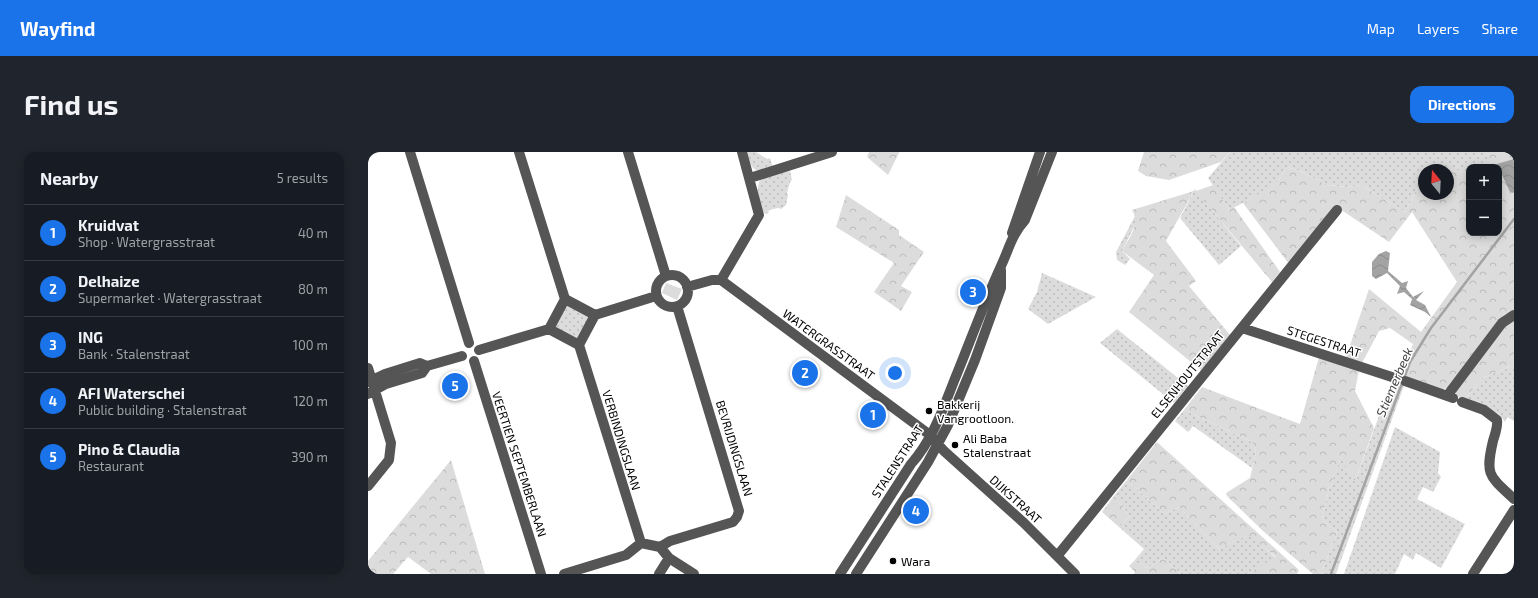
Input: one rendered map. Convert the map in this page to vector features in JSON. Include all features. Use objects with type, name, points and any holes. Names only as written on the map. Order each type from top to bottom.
[{"type":"street","points":[[410,152],[469,343],[473,344],[479,350],[479,356],[474,362],[467,361],[462,356],[462,349],[469,343]]},
{"type":"street","points":[[520,152],[565,299],[595,315]]},
{"type":"street","points":[[628,152],[666,276]]},
{"type":"street","points":[[687,287],[712,280],[721,280],[759,215],[742,152]]},
{"type":"street","points":[[750,178],[832,152]]},
{"type":"street","name":"STALENSTRAAT","points":[[840,574],[911,464],[918,456],[940,416],[1011,240],[1017,229],[1025,220],[1052,152]]},
{"type":"street","points":[[1039,156],[1048,164]]},
{"type":"street","name":"STALENSTRAAT","points":[[1011,240],[1012,232],[1039,156]]},
{"type":"street","name":"ELSENHOUTSTRAAT","points":[[1058,555],[1337,210]]},
{"type":"street","name":"STALENSTRAAT","points":[[856,574],[938,445],[975,360],[1001,288],[1001,267]]},
{"type":"street","points":[[666,276],[679,277],[687,287],[688,292],[685,301],[677,306],[665,306],[656,296],[657,284],[666,276]]},
{"type":"street","name":"WATERGRASSTRAAT","points":[[721,280],[930,435],[938,445]]},
{"type":"street","points":[[479,350],[549,329],[579,345],[595,315],[656,296]]},
{"type":"street","points":[[549,329],[565,299]]},
{"type":"street","name":"BEVRIJDINGSLAAN","points":[[660,546],[733,522],[739,511],[677,306]]},
{"type":"street","points":[[1454,399],[1502,323],[1514,315]]},
{"type":"street","name":"STEGESTRAAT","points":[[1242,328],[1402,380],[1484,410],[1497,420],[1497,426],[1488,461],[1489,472],[1494,480],[1514,499]]},
{"type":"street","name":"VERBINDINGSLAAN","points":[[579,345],[641,544]]},
{"type":"street","points":[[371,386],[420,363],[427,366],[462,356]]},
{"type":"street","points":[[964,356],[975,360]]},
{"type":"street","name":"VEERTIEN SEPTEMBERLAAN","points":[[474,362],[541,574]]},
{"type":"street","points":[[368,368],[371,386],[391,443],[389,460],[368,486]]},
{"type":"street","name":"DIJKSTRAAT","points":[[938,445],[1058,555],[1075,574]]},
{"type":"street","points":[[911,464],[922,471]]},
{"type":"street","points":[[1473,574],[1514,510]]},
{"type":"street","points":[[564,574],[626,555],[641,544],[660,546],[669,558],[694,574]]},
{"type":"street","points":[[659,574],[669,558]]},
{"type":"green space","points":[[747,152],[756,152],[767,159],[770,158],[773,168],[758,171],[752,167]]},
{"type":"green space","points":[[869,152],[899,153],[888,175],[867,157]]},
{"type":"green space","points":[[1144,152],[1230,152],[1221,162],[1169,180],[1146,176],[1138,171]]},
{"type":"green space","points":[[1230,152],[1487,152],[1487,164],[1466,164],[1466,172],[1454,170],[1454,164],[1418,164],[1418,187],[1405,212],[1361,185],[1347,187],[1327,185],[1300,171],[1287,167],[1277,183],[1264,192],[1229,210],[1208,178]]},
{"type":"green space","points":[[1487,152],[1514,152],[1514,311],[1504,315],[1448,388],[1438,390],[1401,375],[1413,344],[1390,328],[1379,331],[1362,363],[1346,357],[1369,289],[1421,332],[1457,282],[1412,212],[1389,242],[1334,205],[1289,264],[1243,203],[1277,183],[1287,167],[1300,171],[1327,185],[1347,187],[1361,185],[1405,212],[1418,187],[1418,200],[1454,200],[1454,170],[1466,172],[1466,236],[1502,236],[1502,164],[1487,164]]},
{"type":"green space","points":[[790,171],[792,180],[787,193],[786,205],[781,209],[778,208],[769,210],[768,214],[764,213],[758,195],[758,186],[761,177]]},
{"type":"green space","points":[[1213,185],[1229,210],[1234,207],[1280,272],[1272,282],[1196,191]]},
{"type":"green space","points":[[1195,189],[1241,246],[1219,265],[1180,218]]},
{"type":"green space","points":[[1194,191],[1166,241],[1196,281],[1189,286],[1230,335],[1201,370],[1129,312],[1154,275],[1122,251],[1135,226],[1132,210]]},
{"type":"green space","points":[[846,195],[899,230],[899,235],[924,252],[901,286],[912,292],[901,311],[874,292],[894,263],[836,227]]},
{"type":"green space","points":[[1135,216],[1136,223],[1122,251],[1130,259],[1125,265],[1117,260],[1116,252]]},
{"type":"green space","points":[[1042,273],[1096,297],[1048,324],[1028,309],[1037,292]]},
{"type":"green space","points":[[666,283],[682,289],[677,300],[662,293]]},
{"type":"green space","points":[[566,305],[589,316],[579,339],[556,330],[555,321]]},
{"type":"green space","points":[[1514,318],[1514,365],[1482,378],[1465,399],[1460,398],[1456,394],[1456,389],[1503,325]]},
{"type":"green space","points":[[1117,329],[1188,386],[1174,403],[1100,343]]},
{"type":"green space","points":[[1319,357],[1359,370],[1355,391],[1374,428],[1355,482],[1341,458],[1329,489],[1322,519],[1337,532],[1321,574],[1313,574],[1263,531],[1227,496],[1226,493],[1250,478],[1256,452],[1252,442],[1184,410],[1202,387],[1300,424]]},
{"type":"green space","points":[[1514,365],[1514,421],[1507,417],[1505,422],[1499,414],[1465,399],[1482,378]]},
{"type":"green space","points":[[1392,380],[1405,383],[1336,574],[1321,574],[1337,532],[1322,519],[1329,489],[1341,457],[1355,482]]},
{"type":"green space","points":[[1184,410],[1252,442],[1256,452],[1252,468],[1193,426],[1188,432],[1175,421]]},
{"type":"green space","points":[[1395,427],[1440,452],[1438,473],[1441,477],[1433,492],[1423,487],[1417,499],[1465,524],[1441,568],[1416,553],[1413,560],[1404,554],[1395,574],[1344,574]]},
{"type":"green space","points":[[1157,442],[1299,570],[1297,574],[1247,574],[1276,557],[1248,535],[1219,549],[1179,507],[1164,514],[1127,480]]},
{"type":"green space","points":[[451,460],[485,574],[431,574],[408,557],[393,574],[368,574],[368,561]]},
{"type":"green space","points":[[1127,480],[1164,514],[1179,507],[1219,549],[1249,534],[1276,558],[1247,574],[1181,574],[1163,558],[1147,568],[1134,561],[1144,549],[1119,527],[1130,516],[1114,496]]},
{"type":"green space","points":[[1114,496],[1130,516],[1119,527],[1102,512]]},
{"type":"green space","points":[[1163,558],[1181,574],[1134,574],[1135,572],[1129,566],[1134,561],[1147,568]]},
{"type":"water","points":[[1514,159],[1513,193],[1510,192],[1502,175],[1502,164],[1497,164]]},
{"type":"water","points":[[1386,251],[1390,253],[1388,271],[1402,283],[1408,281],[1406,288],[1413,297],[1424,291],[1416,300],[1425,305],[1431,317],[1425,312],[1410,305],[1412,299],[1404,292],[1397,294],[1400,286],[1387,273],[1376,279],[1372,276],[1372,262],[1379,254]]},
{"type":"waterway","name":"Stiemerbeek","points":[[1331,574],[1410,362],[1431,328],[1514,219]]},
{"type":"place","name":"ING","points":[[973,292]]},
{"type":"place","name":"Delhaize","points":[[805,373]]},
{"type":"place","name":"Pino & Claudia","points":[[455,386]]},
{"type":"place","name":"Bakkerij Vangrootloon.","points":[[929,411]]},
{"type":"place","name":"Kruidvat","points":[[873,415]]},
{"type":"place","name":"Ali Baba Stalenstraat","points":[[955,445]]},
{"type":"place","name":"AFI Waterschei","points":[[916,511]]},
{"type":"place","name":"Wara","points":[[893,561]]}]
